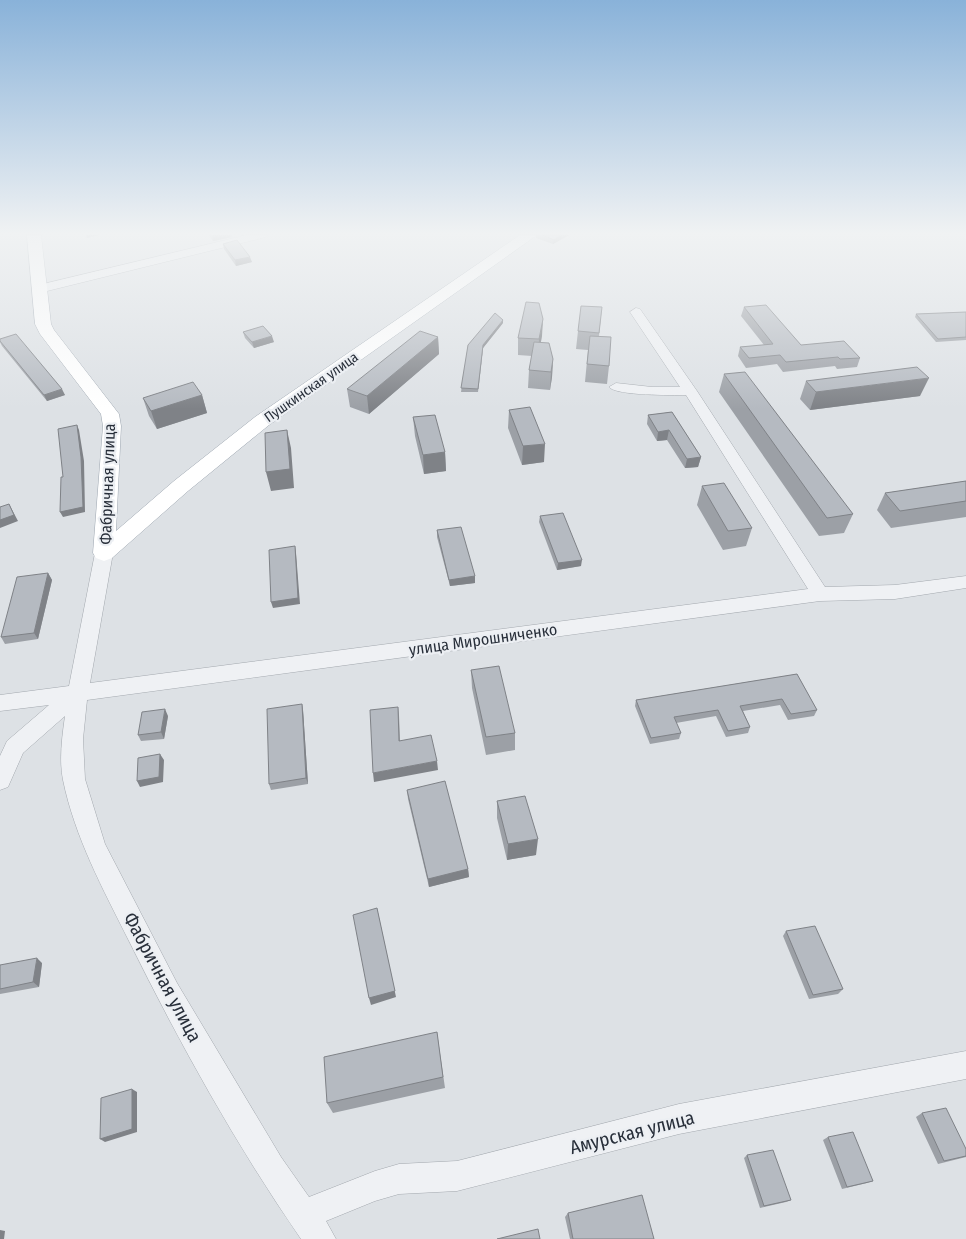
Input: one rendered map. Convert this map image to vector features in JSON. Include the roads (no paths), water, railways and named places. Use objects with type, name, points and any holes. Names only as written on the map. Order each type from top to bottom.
[{"type":"main road","name":"Фабричная улица","points":[[39,293],[41,316],[46,331],[110,414],[112,426],[104,553]]},
{"type":"main road","name":"Пушкинская улица","points":[[104,553],[181,486],[262,421],[447,293]]},
{"type":"street","points":[[636,312],[690,390],[820,594]]},
{"type":"street","points":[[616,387],[652,391],[690,390]]},
{"type":"street","name":"Фабричная улица","points":[[104,553],[78,692],[72,739],[74,779],[94,847],[168,992],[270,1168],[320,1239]]},
{"type":"street","name":"улица Мирошниченко","points":[[0,703],[820,594],[895,592],[966,582]]},
{"type":"street","points":[[0,780],[15,747],[78,692]]},
{"type":"street","name":"Амурская улица","points":[[303,1215],[375,1186],[399,1179],[457,1176],[679,1119],[966,1065]]}]
